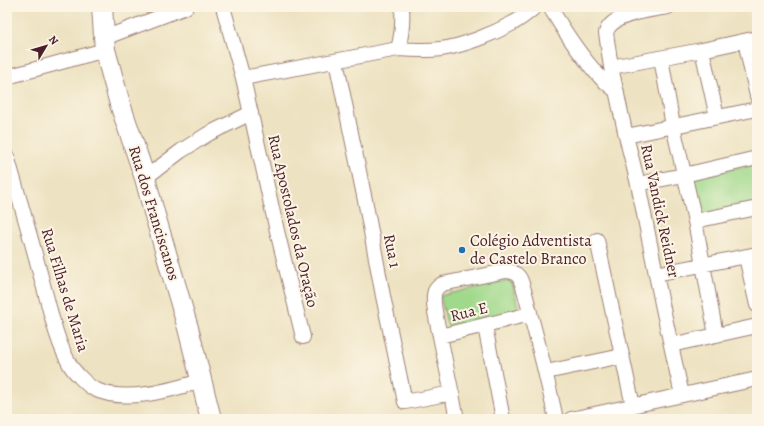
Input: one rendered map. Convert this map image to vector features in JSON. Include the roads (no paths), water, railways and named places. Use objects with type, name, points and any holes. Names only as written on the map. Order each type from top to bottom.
[{"type":"street","name":"Rua dos Franciscanos","points":[[102,7],[104,44],[120,104],[145,178],[188,328],[211,419]]},
{"type":"street","points":[[7,77],[104,44],[162,11],[186,7]]},
{"type":"street","name":"Rua Apostolados da Oração","points":[[223,7],[243,78],[277,232],[303,337]]},
{"type":"street","points":[[398,49],[403,19],[402,7]]},
{"type":"street","points":[[243,78],[398,49],[441,49],[465,43],[492,33],[513,23],[535,7]]},
{"type":"street","points":[[550,7],[559,23],[583,56],[601,78],[617,92]]},
{"type":"street","name":"Rua Vandick Reidner","points":[[668,7],[629,15],[618,19],[611,23],[607,28],[606,33],[611,67],[638,184],[682,395]]},
{"type":"street","points":[[611,67],[751,39],[757,96]]},
{"type":"street","points":[[702,50],[717,117]]},
{"type":"street","points":[[661,58],[673,126],[703,264],[716,335]]},
{"type":"street","name":"Rua 1","points":[[336,61],[405,402],[452,393]]},
{"type":"street","points":[[626,136],[757,109]]},
{"type":"street","points":[[145,178],[181,151],[208,134],[251,112]]},
{"type":"street","name":"Rua Filhas de Maria","points":[[7,156],[36,256],[58,341],[73,369],[93,389],[106,394],[123,396],[146,395],[201,381]]},
{"type":"street","points":[[638,184],[757,158]]},
{"type":"street","points":[[694,221],[757,208]]},
{"type":"street","points":[[597,240],[632,406]]},
{"type":"street","points":[[656,274],[752,255],[757,305]]},
{"type":"street","name":"Rua E","points":[[511,271],[519,278],[530,314],[440,336],[434,306],[434,294],[439,286],[447,283],[511,271]]},
{"type":"street","points":[[530,314],[546,372],[556,419]]},
{"type":"street","points":[[485,326],[503,419]]},
{"type":"street","points":[[672,345],[757,326]]},
{"type":"street","points":[[440,336],[457,419]]},
{"type":"street","points":[[546,372],[622,356]]},
{"type":"street","points":[[571,419],[600,416],[632,406],[757,379]]},
{"type":"place","name":"Colégio Adventista de Castelo Branco","points":[[462,250]]}]
